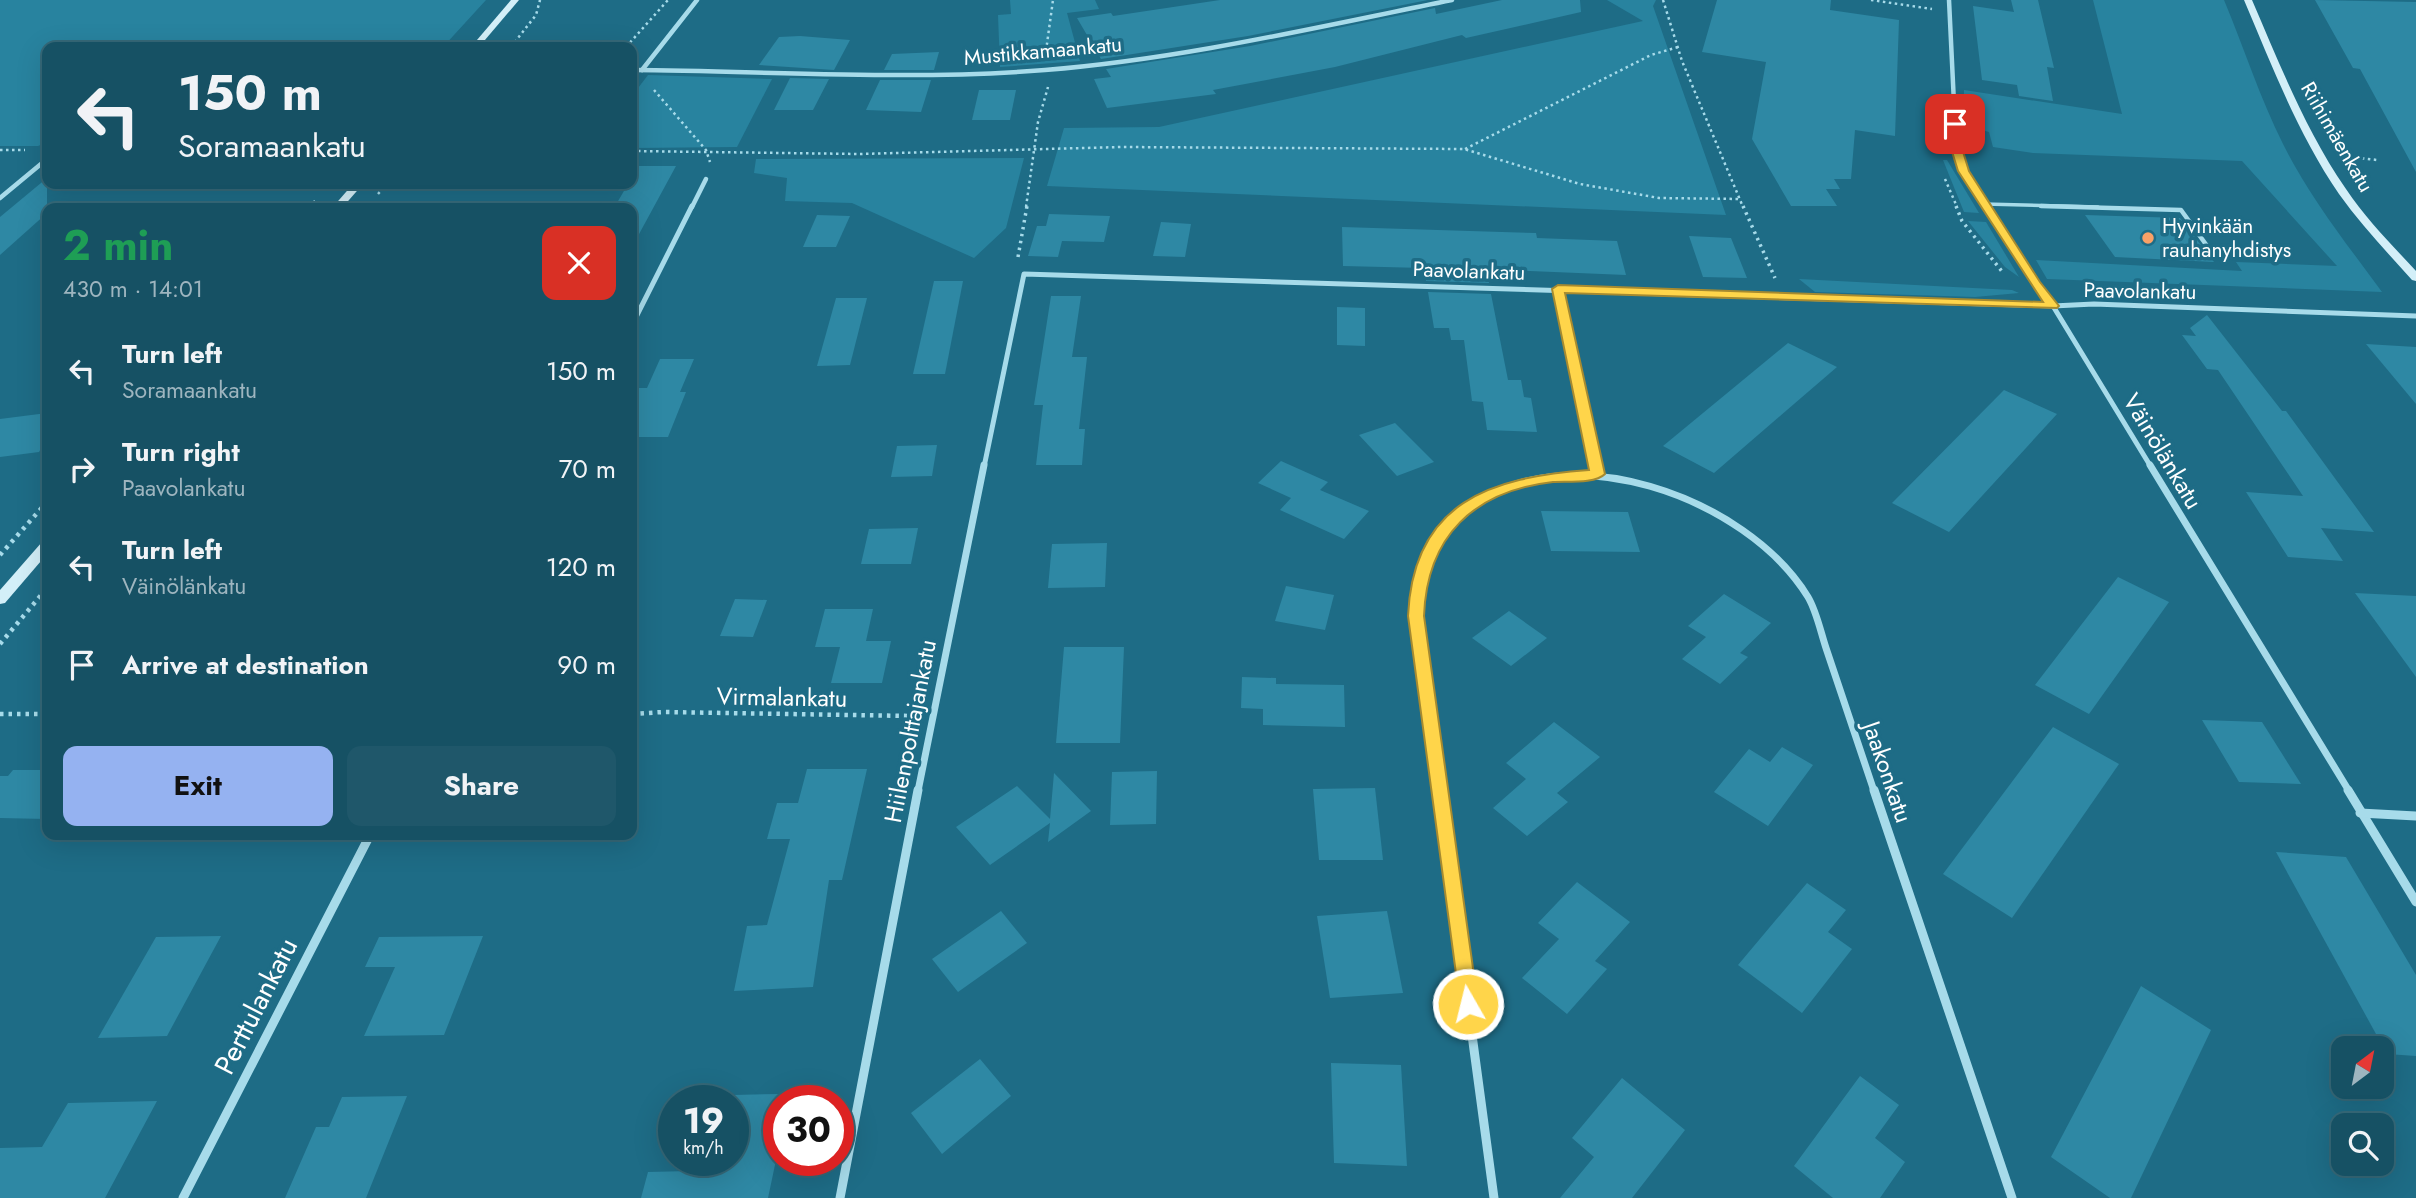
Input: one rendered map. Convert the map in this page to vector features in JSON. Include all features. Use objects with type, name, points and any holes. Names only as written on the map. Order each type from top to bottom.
[{"type":"street","points":[[479,42],[515,0]]},
{"type":"street","points":[[642,70],[697,0]]},
{"type":"street","name":"Mustikkamaankatu","points":[[637,70],[858,76],[1046,69],[1234,44],[1452,0]]},
{"type":"street","name":"Väinölänkatu","points":[[1949,0],[1956,145],[1964,171],[2053,306],[2416,902]]},
{"type":"street","name":"Riihimäenkatu","points":[[2248,0],[2297,113],[2342,190],[2372,230],[2416,278]]},
{"type":"street","points":[[0,198],[42,163]]},
{"type":"street","points":[[637,315],[706,179]]},
{"type":"street","points":[[341,203],[354,189]]},
{"type":"street","name":"Paavolankatu","points":[[1024,274],[2053,306],[2094,304],[2416,316]]},
{"type":"street","name":"Hiilenpolttajankatu","points":[[841,1198],[932,716],[1024,274]]},
{"type":"street","points":[[1558,289],[1598,474]]},
{"type":"street","name":"Jaakonkatu","points":[[1494,1198],[1416,616],[1417,587],[1427,556],[1447,525],[1477,499],[1509,485],[1598,474],[1650,485],[1698,504],[1728,522],[1788,571],[1809,598],[2012,1198]]},
{"type":"street","points":[[0,599],[42,551]]},
{"type":"street","points":[[2360,813],[2416,816]]},
{"type":"street","name":"Perttulankatu","points":[[183,1198],[367,840]]},
{"type":"lane","points":[[1984,204],[2181,210],[2210,250]]},
{"type":"path","points":[[515,42],[536,15],[540,0]]},
{"type":"path","points":[[630,42],[668,0]]},
{"type":"path","points":[[1024,274],[1017,262],[1036,150],[1038,122],[1048,88],[1046,69],[1053,0]]},
{"type":"path","points":[[1663,0],[1714,142],[1782,297]]},
{"type":"path","points":[[1871,0],[1933,9]]},
{"type":"path","points":[[1464,149],[1650,55],[1678,47]]},
{"type":"path","points":[[649,85],[672,108],[706,150]]},
{"type":"path","points":[[637,151],[859,154],[1107,147],[1464,149],[1580,184],[1659,198],[1740,199]]},
{"type":"path","points":[[0,555],[42,508]]},
{"type":"path","points":[[0,644],[42,594]]},
{"type":"path","name":"Virmalankatu","points":[[637,715],[663,712],[932,716]]},
{"type":"path","points":[[0,714],[42,715]]},
{"type":"shaded area","points":[[0,0],[486,0],[448,42],[42,42],[42,144],[0,146]]},
{"type":"shaded area","points":[[1010,0],[1095,0],[1099,9],[1067,13],[1080,61],[1000,67],[998,15],[1011,14]]},
{"type":"shaded area","points":[[1607,0],[1656,0],[1653,6],[1726,215],[1047,186],[1064,128],[1159,127],[1643,21]]},
{"type":"shaded area","points":[[2093,0],[2224,0],[2283,144],[2305,183],[2382,292],[2047,279],[2036,260],[2242,271],[2236,262],[2337,266],[2242,161],[2033,153],[1993,147],[1989,132],[1964,125],[1964,90],[2122,114]]},
{"type":"shaded area","points":[[648,75],[772,79],[737,147],[637,148],[637,89]]},
{"type":"shaded area","points":[[1024,158],[1006,228],[974,258],[852,203],[785,201],[787,178],[754,173],[756,159]]},
{"type":"shaded area","points":[[1943,160],[1947,160],[1979,213],[1964,212]]},
{"type":"shaded area","points":[[1968,221],[1986,222],[2019,277],[2005,267]]},
{"type":"shaded area","points":[[1799,279],[2012,290],[2019,293],[1975,297],[1815,292]]},
{"type":"building","points":[[1220,0],[1428,0],[1248,36],[1101,59],[1077,18],[1111,13],[1113,16]]},
{"type":"building","points":[[1502,0],[1580,0],[1581,12],[1466,38],[1462,35],[1335,67],[1213,90],[1216,94],[1107,108],[1094,79],[1111,77],[1106,69],[1250,46],[1435,8],[1436,14]]},
{"type":"building","points":[[1717,0],[1831,0],[1830,10],[1899,20],[1895,136],[1855,130],[1851,179],[1834,179],[1840,189],[1826,189],[1837,206],[1791,206],[1752,139],[1766,62],[1702,52]]},
{"type":"building","points":[[2011,0],[2038,0],[2054,68],[2047,67],[2053,101],[2019,96],[2017,85],[1982,80],[1973,6],[2014,12]]},
{"type":"building","points":[[2315,0],[2416,2],[2416,172],[2360,69],[2353,68]]},
{"type":"building","points":[[779,37],[850,40],[834,70],[759,65]]},
{"type":"building","points":[[939,52],[934,70],[884,70],[892,54]]},
{"type":"building","points":[[790,78],[829,79],[813,110],[774,110]]},
{"type":"building","points":[[880,80],[931,80],[921,112],[866,110]]},
{"type":"building","points":[[979,90],[1016,90],[1010,120],[972,120]]},
{"type":"building","points":[[639,166],[676,166],[637,238],[637,203],[617,203],[625,189],[637,189]]},
{"type":"building","points":[[42,182],[42,189],[47,189],[47,203],[42,203],[42,217],[0,255],[0,217]]},
{"type":"building","points":[[1049,214],[1110,216],[1104,242],[1062,241],[1058,257],[1028,256],[1037,226],[1046,226]]},
{"type":"building","points":[[817,215],[850,216],[836,247],[803,247]]},
{"type":"building","name":"Hyvinkään rauhanyhdistys","points":[[2085,215],[2180,218],[2214,262],[2115,257]]},
{"type":"building","points":[[1161,222],[1191,224],[1185,257],[1153,256]]},
{"type":"building","points":[[1342,227],[1536,233],[1537,238],[1617,241],[1626,275],[1486,269],[1489,283],[1426,281],[1424,268],[1343,266]]},
{"type":"building","points":[[1689,236],[1731,238],[1747,278],[1703,277]]},
{"type":"building","points":[[934,281],[963,281],[945,374],[913,374]]},
{"type":"building","points":[[1428,292],[1491,294],[1508,380],[1521,380],[1524,397],[1531,398],[1537,432],[1487,430],[1483,402],[1472,401],[1464,340],[1451,340],[1449,328],[1434,328]]},
{"type":"building","points":[[1051,296],[1081,296],[1072,357],[1087,357],[1079,429],[1085,429],[1082,465],[1036,465],[1043,405],[1034,405]]},
{"type":"building","points":[[836,298],[867,298],[850,365],[817,366]]},
{"type":"building","points":[[1337,307],[1365,308],[1365,346],[1337,345]]},
{"type":"building","points":[[2207,315],[2282,411],[2286,411],[2374,532],[2321,528],[2343,561],[2288,557],[2246,492],[2303,496],[2218,370],[2207,369],[2182,335],[2196,336],[2190,328]]},
{"type":"building","points":[[1788,343],[1837,367],[1714,473],[1663,446]]},
{"type":"building","points":[[2366,344],[2416,347],[2416,404]]},
{"type":"building","points":[[660,359],[694,359],[680,392],[686,392],[668,437],[637,437],[637,388],[647,388]]},
{"type":"building","points":[[2004,390],[2057,414],[1949,532],[1892,503]]},
{"type":"building","points":[[42,414],[42,447],[39,452],[0,457],[0,419]]},
{"type":"building","points":[[1395,423],[1434,462],[1397,476],[1359,435]]},
{"type":"building","points":[[937,445],[932,476],[891,477],[897,446]]},
{"type":"building","points":[[1281,461],[1328,482],[1320,490],[1369,511],[1344,539],[1280,510],[1291,498],[1258,483]]},
{"type":"building","points":[[1541,511],[1628,512],[1640,552],[1551,551]]},
{"type":"building","points":[[918,528],[911,564],[861,564],[869,529]]},
{"type":"building","points":[[1107,543],[1105,587],[1048,588],[1052,544]]},
{"type":"building","points":[[2118,577],[2169,602],[2089,714],[2035,685]]},
{"type":"building","points":[[1286,586],[1334,595],[1325,630],[1275,621]]},
{"type":"building","points":[[2355,593],[2416,596],[2416,677]]},
{"type":"building","points":[[1724,594],[1771,623],[1740,653],[1748,657],[1720,684],[1682,659],[1706,637],[1688,626]]},
{"type":"building","points":[[735,599],[767,600],[753,637],[720,636]]},
{"type":"building","points":[[825,609],[873,609],[866,641],[891,641],[882,683],[831,683],[840,647],[815,647]]},
{"type":"building","points":[[1509,611],[1547,638],[1511,666],[1472,638]]},
{"type":"building","points":[[1064,647],[1124,647],[1120,743],[1056,743]]},
{"type":"building","points":[[1242,677],[1276,678],[1276,684],[1344,685],[1345,727],[1263,725],[1263,709],[1241,708]]},
{"type":"building","points":[[2202,720],[2262,722],[2301,784],[2239,782]]},
{"type":"building","points":[[1554,722],[1600,757],[1557,793],[1568,802],[1527,836],[1493,808],[1526,779],[1506,763]]},
{"type":"building","points":[[2053,727],[2119,764],[2012,918],[1943,874]]},
{"type":"building","points":[[1782,747],[1813,765],[1768,826],[1714,792],[1749,749],[1770,762]]},
{"type":"building","points":[[807,769],[867,769],[842,880],[829,880],[813,987],[734,991],[747,926],[767,925],[790,839],[767,839],[777,803],[798,803]]},
{"type":"building","points":[[13,770],[42,770],[42,819],[0,818],[0,776],[8,776]]},
{"type":"building","points":[[1157,771],[1156,824],[1110,825],[1112,772]]},
{"type":"building","points":[[1054,773],[1091,811],[1048,842],[1050,823],[990,865],[956,827],[1017,786],[1050,819]]},
{"type":"building","points":[[1375,788],[1383,860],[1319,860],[1313,789]]},
{"type":"building","points":[[2276,852],[2346,857],[2416,975],[2416,1056],[2394,1054],[2394,1036],[2377,1036]]},
{"type":"building","points":[[1577,882],[1630,922],[1595,961],[1607,969],[1567,1014],[1522,978],[1559,939],[1538,923]]},
{"type":"building","points":[[1807,883],[1846,910],[1828,932],[1852,949],[1802,1013],[1738,965]]},
{"type":"building","points":[[1001,911],[1027,943],[958,992],[932,959]]},
{"type":"building","points":[[1387,911],[1403,993],[1330,998],[1317,916]]},
{"type":"building","points":[[221,936],[167,1036],[98,1038],[156,937]]},
{"type":"building","points":[[483,936],[444,1035],[364,1036],[395,967],[365,967],[379,937]]},
{"type":"building","points":[[2141,986],[2211,1030],[2131,1198],[2110,1198],[2051,1157]]},
{"type":"building","points":[[980,1059],[1011,1096],[942,1154],[911,1113]]},
{"type":"building","points":[[1331,1063],[1401,1065],[1407,1166],[1334,1163]]},
{"type":"building","points":[[1860,1076],[1899,1105],[1875,1138],[1905,1162],[1880,1198],[1833,1198],[1794,1166]]},
{"type":"building","points":[[1622,1078],[1685,1130],[1632,1198],[1560,1198],[1594,1157],[1572,1138]]},
{"type":"building","points":[[763,1094],[763,1176],[773,1176],[768,1198],[641,1198],[648,1172],[658,1172],[658,1176],[749,1176],[749,1095]]},
{"type":"building","points":[[407,1096],[366,1198],[285,1198],[316,1127],[329,1127],[342,1097]]},
{"type":"building","points":[[157,1101],[105,1198],[0,1198],[0,1148],[42,1147],[68,1103]]},
{"type":"place","name":"Hyvinkään rauhanyhdistys","points":[[2148,238]]},
{"type":"route","points":[[1468,1004],[1416,616],[1417,587],[1427,556],[1447,525],[1477,499],[1509,485],[1598,474],[1558,289],[2053,306],[2035,284],[1964,171],[1956,145],[1955,124]]}]
